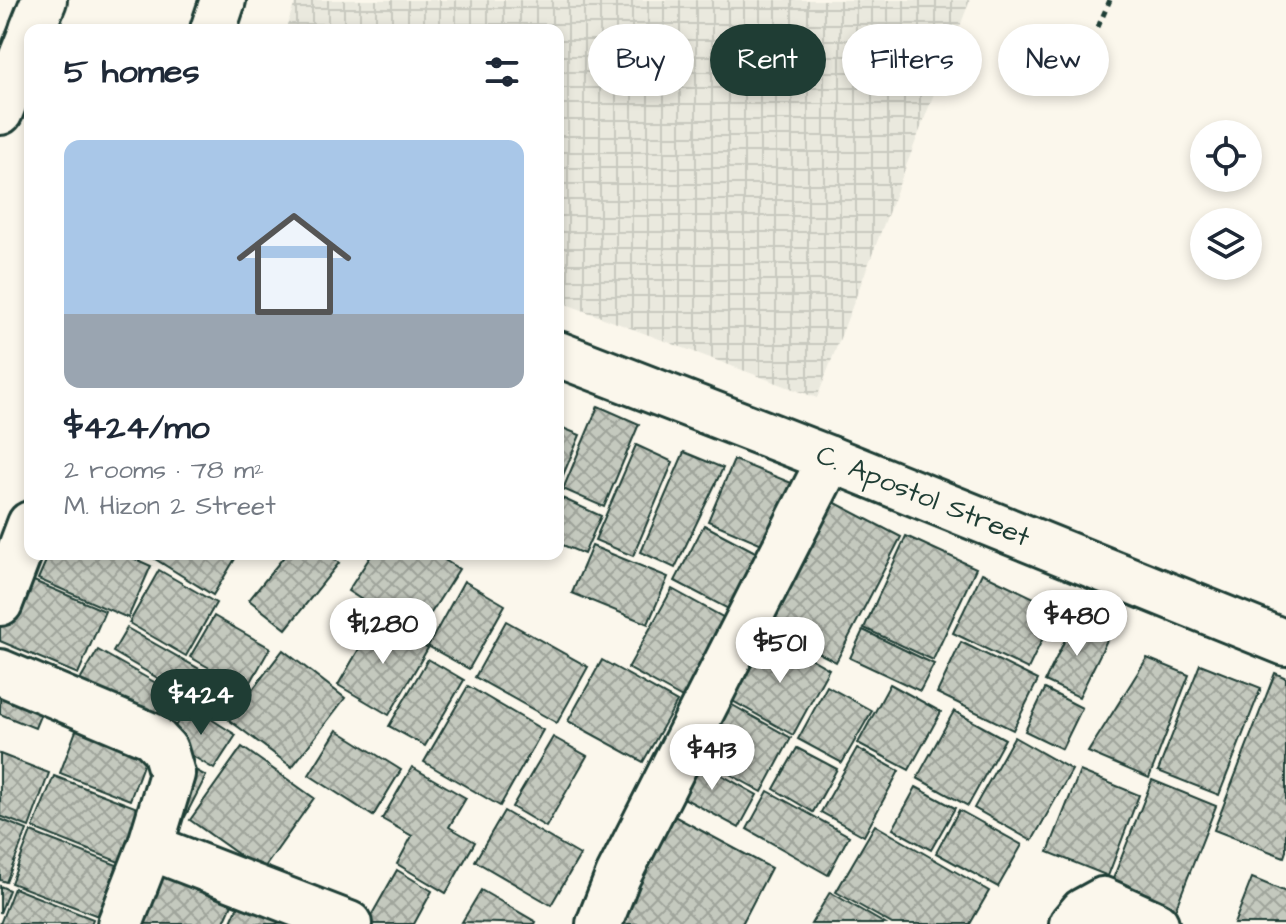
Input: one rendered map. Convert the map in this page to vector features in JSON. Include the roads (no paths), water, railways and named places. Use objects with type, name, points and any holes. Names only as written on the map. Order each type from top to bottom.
[{"type":"main road","points":[[34,24],[44,0]]},
{"type":"main road","points":[[215,24],[223,0]]},
{"type":"main road","points":[[0,112],[24,51]]},
{"type":"main road","name":"C. Apostol Street","points":[[564,356],[830,459],[1286,643]]},
{"type":"main road","points":[[599,924],[618,876],[830,459]]},
{"type":"main road","points":[[0,603],[24,540]]},
{"type":"main road","points":[[0,672],[152,736],[165,750],[172,774],[150,847],[120,924]]},
{"type":"main road","points":[[150,847],[349,924]]},
{"type":"main road","points":[[1072,924],[1083,911],[1103,900],[1156,924]]}]
